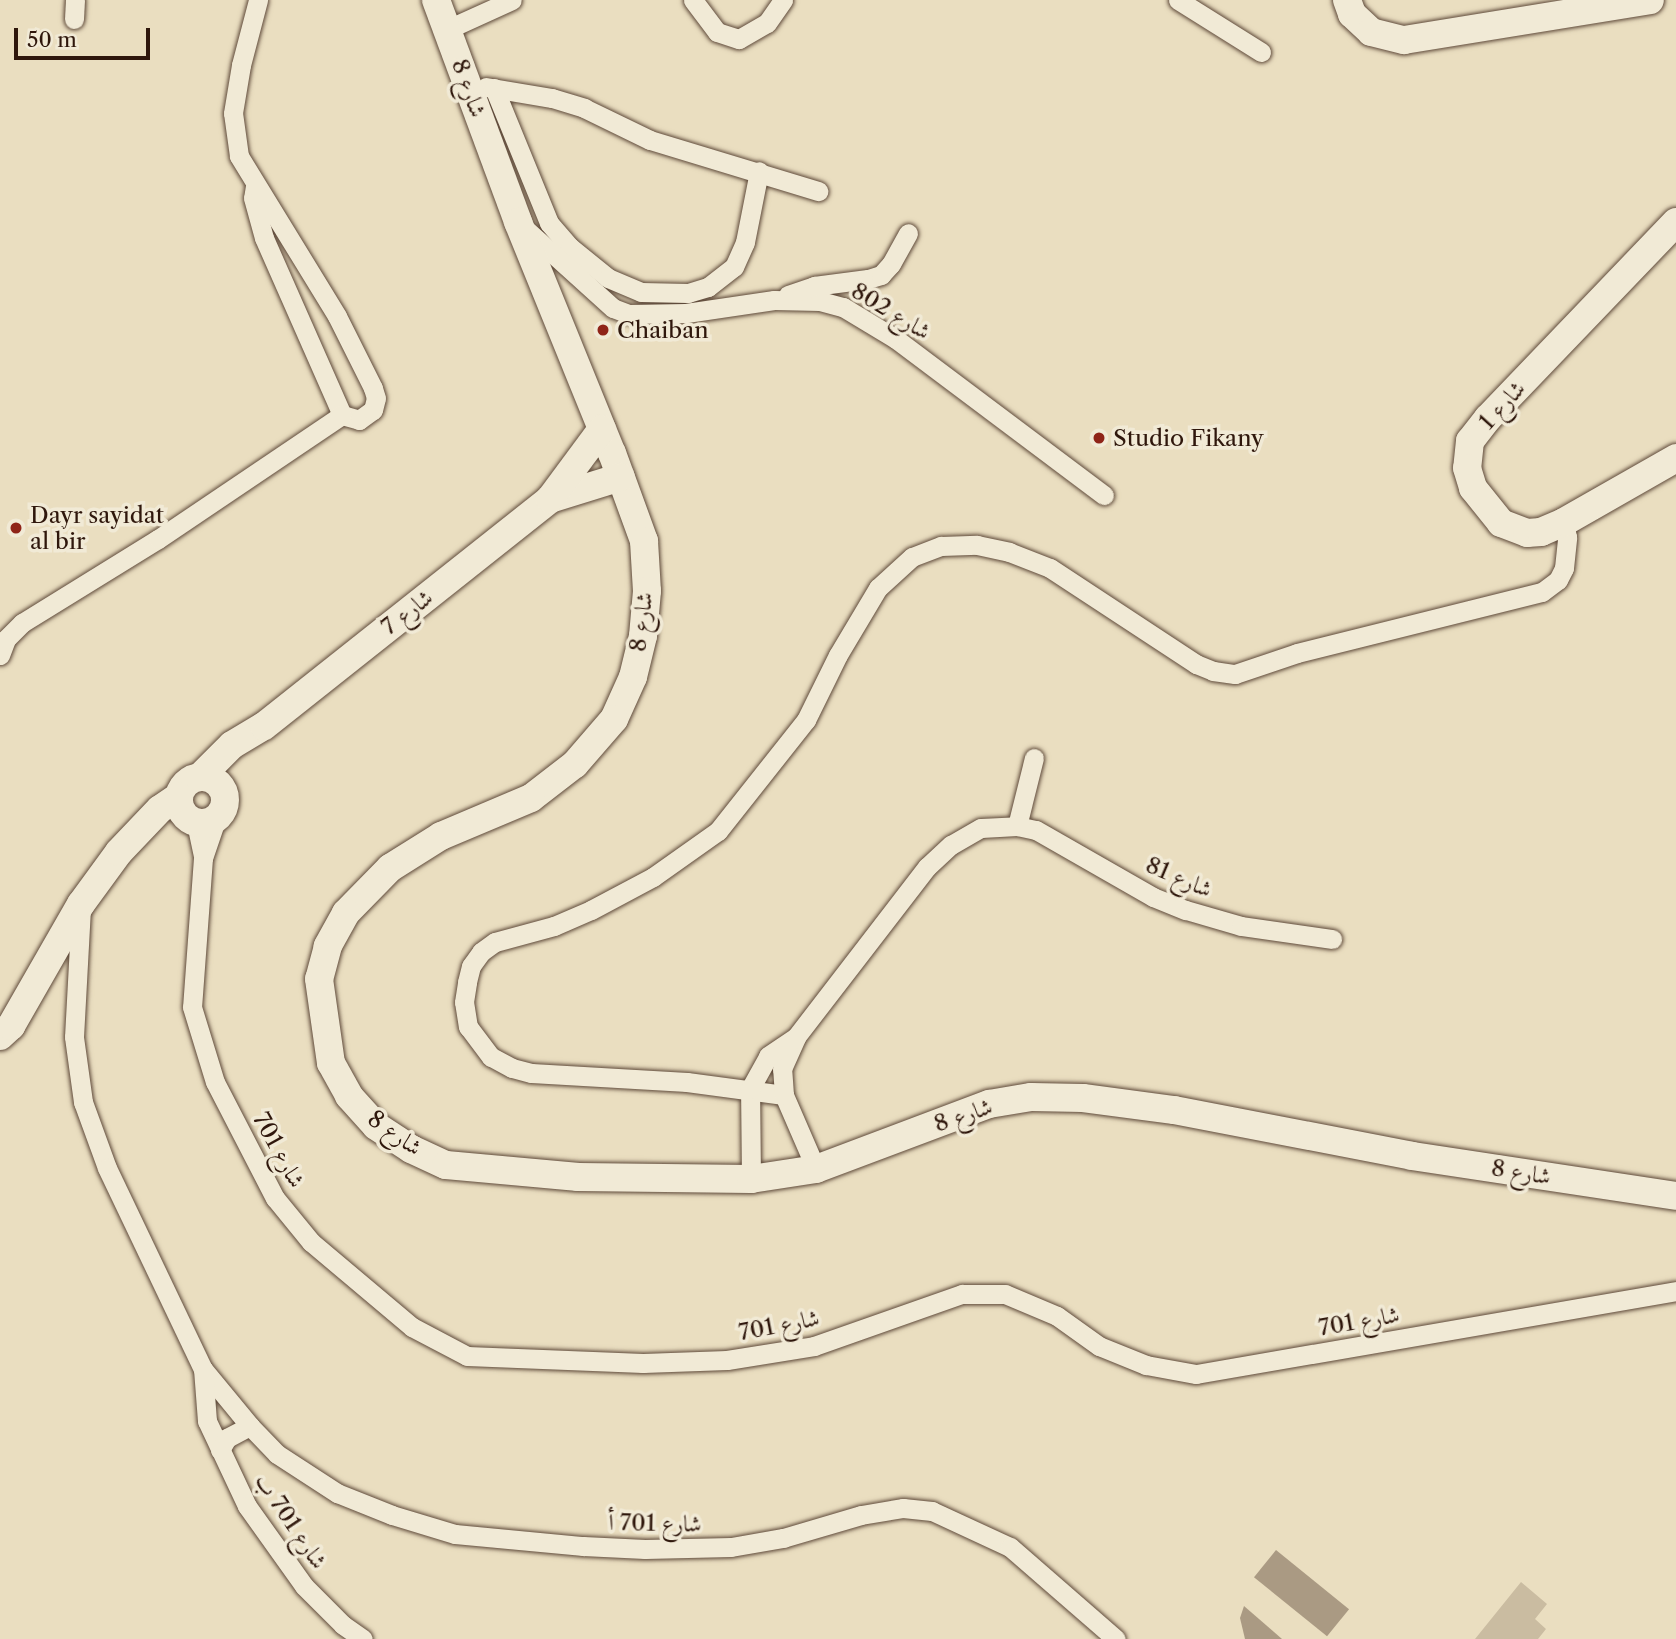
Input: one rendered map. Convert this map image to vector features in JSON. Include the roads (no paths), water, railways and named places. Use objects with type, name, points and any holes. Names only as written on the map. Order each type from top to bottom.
[{"type":"street","points":[[255,186],[253,198],[264,238],[342,415],[359,421],[370,415],[376,403],[373,388],[337,316],[239,156],[233,113],[241,65],[258,0]]},
{"type":"street","name":"شارع 8","points":[[436,0],[448,29],[481,86],[518,222],[621,477],[643,541],[647,591],[643,636],[633,677],[614,719],[575,764],[531,798],[441,836],[390,867],[346,913],[328,946],[319,979],[331,1063],[349,1096],[376,1126],[411,1149],[446,1165],[578,1177],[751,1179],[816,1168],[989,1104],[1031,1097],[1083,1098],[1174,1110],[1412,1156],[1676,1196]]},
{"type":"street","points":[[448,29],[512,0]]},
{"type":"street","points":[[693,0],[717,32],[739,39],[767,23],[783,0]]},
{"type":"street","points":[[1178,0],[1261,52]]},
{"type":"street","points":[[1347,0],[1352,14],[1371,32],[1404,40],[1650,0]]},
{"type":"street","points":[[481,86],[552,98],[584,108],[650,140],[818,191]]},
{"type":"street","points":[[481,86],[549,223],[570,247],[607,278],[641,292],[698,290],[722,279],[734,267],[745,242],[759,171]]},
{"type":"street","name":"شارع 802","points":[[518,222],[613,308],[629,314],[686,313],[774,300],[820,301],[843,307],[868,321],[1104,495]]},
{"type":"street","name":"شارع 1","points":[[1676,222],[1488,418],[1471,440],[1467,468],[1473,488],[1501,523],[1527,533],[1564,522],[1676,458]]},
{"type":"street","points":[[774,300],[814,286],[881,275],[908,233]]},
{"type":"street","points":[[0,655],[6,639],[22,622],[158,539],[342,415]]},
{"type":"street","points":[[550,499],[602,429]]},
{"type":"street","points":[[550,499],[621,477]]},
{"type":"street","name":"شارع 7","points":[[264,726],[225,792],[226,803],[194,814],[183,786],[200,777],[232,745],[264,726],[550,499]]},
{"type":"street","points":[[785,1095],[750,1089],[600,1075],[531,1073],[512,1068],[491,1057],[468,1027],[464,1002],[471,966],[481,952],[495,942],[554,926],[592,910],[653,877],[718,831],[806,720],[838,655],[878,588],[912,557],[941,546],[977,545],[1009,552],[1050,568],[1196,664],[1213,671],[1235,674],[1297,653],[1542,592],[1558,580],[1564,568],[1567,537],[1564,522]]},
{"type":"street","points":[[1017,826],[1034,758]]},
{"type":"street","points":[[200,777],[210,778],[225,792]]},
{"type":"street","points":[[0,1036],[11,1026],[81,904],[119,852],[147,823],[194,814]]},
{"type":"street","name":"شارع 701","points":[[194,814],[203,858],[192,1007],[215,1082],[253,1158],[275,1198],[311,1242],[411,1326],[467,1356],[643,1363],[727,1360],[814,1346],[962,1294],[1005,1294],[1056,1316],[1111,1350],[1146,1365],[1196,1374],[1676,1291]]},
{"type":"street","name":"شارع 81","points":[[816,1168],[785,1095],[782,1069],[796,1037],[927,867],[951,845],[981,828],[1017,826],[1036,830],[1060,841],[1153,897],[1186,910],[1241,926],[1332,939]]},
{"type":"street","points":[[81,904],[74,1037],[83,1102],[107,1168],[203,1369]]},
{"type":"street","name":"شارع 81","points":[[751,1179],[750,1089],[768,1056],[796,1037]]},
{"type":"street","name":"شارع 701 أ","points":[[203,1369],[277,1454],[337,1493],[392,1515],[456,1534],[645,1549],[731,1547],[783,1538],[903,1508],[932,1511],[1010,1548],[1116,1639]]},
{"type":"street","name":"شارع 701 ب","points":[[203,1369],[207,1421],[247,1506],[289,1567],[343,1625],[363,1639]]},
{"type":"street","points":[[220,1450],[227,1438],[250,1426]]},
{"type":"place","name":"Chaiban","points":[[603,330]]},
{"type":"place","name":"Studio Fikany","points":[[1099,438]]},
{"type":"place","name":"Dayr sayidat al bir","points":[[16,528]]}]
